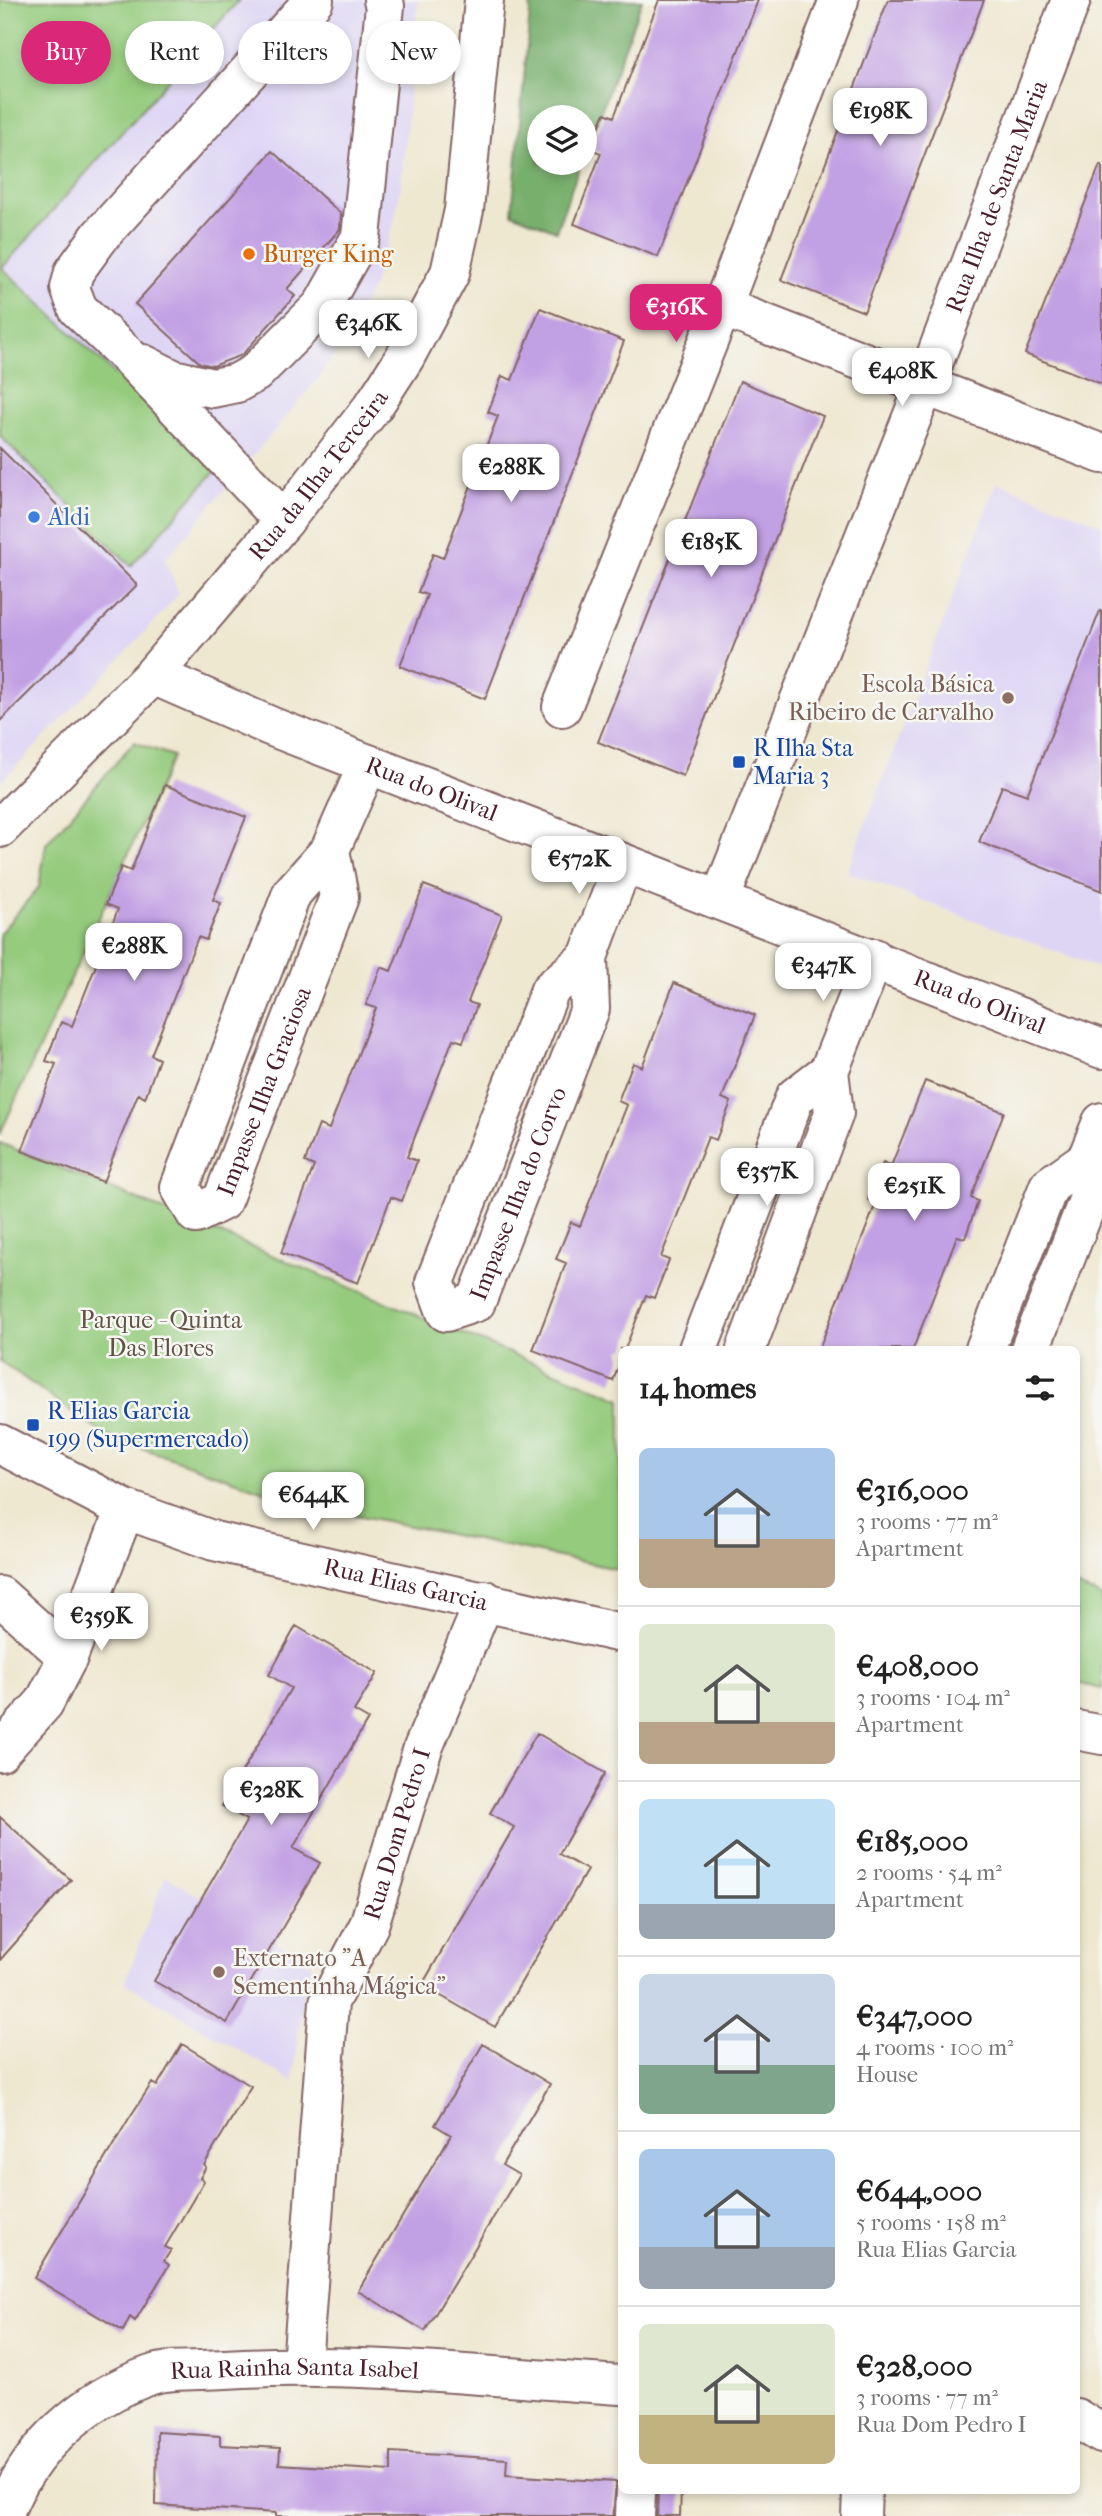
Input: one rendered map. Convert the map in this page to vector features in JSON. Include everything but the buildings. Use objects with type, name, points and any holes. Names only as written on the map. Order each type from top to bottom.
[{"type":"street","points":[[284,521],[129,357],[78,309],[70,288],[74,272],[101,235],[314,0]]},
{"type":"street","points":[[129,357],[173,379],[213,388],[237,383],[255,373],[322,306],[361,237],[385,6],[383,0]]},
{"type":"street","name":"Rua da Ilha Terceira","points":[[7,810],[153,675],[284,521],[380,396],[405,357],[450,273],[464,210],[484,0]]},
{"type":"street","points":[[562,707],[722,307],[839,0]]},
{"type":"street","name":"Rua Ilha de Santa Maria","points":[[720,900],[925,385],[1071,0]]},
{"type":"street","points":[[722,307],[1102,454]]},
{"type":"street","name":"Rua do Olival","points":[[153,675],[270,726],[874,958],[1102,1049]]},
{"type":"street","name":"Impasse Ilha Graciosa","points":[[330,850],[339,897],[222,1201],[196,1214],[180,1187],[292,893],[330,850],[368,764]]},
{"type":"street","name":"Impasse Ilha do Corvo","points":[[588,957],[550,990],[435,1282],[446,1312],[476,1301],[590,1009],[588,957],[623,863]]},
{"type":"street","points":[[747,1346],[834,1113],[829,1071],[874,958]]},
{"type":"street","points":[[699,1346],[795,1097],[829,1071]]},
{"type":"street","points":[[1031,1346],[1089,1198],[1087,1159],[1102,1122]]},
{"type":"street","points":[[986,1346],[1049,1186],[1087,1159]]},
{"type":"street","name":"Rua Elias Garcia","points":[[0,1444],[125,1509],[214,1541],[485,1600],[618,1632]]},
{"type":"street","points":[[0,1752],[44,1703],[68,1657],[125,1509]]},
{"type":"street","points":[[0,1595],[68,1657]]},
{"type":"street","name":"Rua Dom Pedro I","points":[[302,2364],[330,2002],[369,1926],[423,1748],[485,1600]]},
{"type":"street","points":[[1080,1731],[1102,1735]]},
{"type":"street","name":"Rua Rainha Santa Isabel","points":[[5,2501],[49,2438],[99,2398],[153,2374],[302,2364],[618,2385]]},
{"type":"street","points":[[1080,2420],[1102,2434]]},
{"type":"street","points":[[635,2516],[636,2494]]},
{"type":"street","points":[[861,2516],[862,2494]]},
{"type":"shaded area","points":[[239,0],[418,0],[416,21],[366,21],[366,84],[410,84],[401,185],[393,227],[372,288],[353,326],[318,379],[165,560],[179,594],[114,666],[0,783],[0,270],[165,84],[224,84],[224,21],[220,21]]},
{"type":"shaded area","name":"Escola Básica Ribeiro de Carvalho","points":[[997,482],[1102,525],[1102,969],[847,872]]},
{"type":"shaded area","name":"Externato \"A Sementinha Mágica\"","points":[[165,1876],[312,1964],[303,1994],[293,2082],[125,1983]]},
{"type":"green space","points":[[0,0],[239,0],[220,21],[125,21],[125,84],[165,84],[2,268],[217,469],[131,566],[0,436]]},
{"type":"green space","points":[[531,0],[642,0],[597,122],[597,105],[527,105],[527,175],[577,175],[556,231],[512,213]]},
{"type":"green space","points":[[134,742],[173,756],[0,1134],[0,933],[39,887],[46,844]]},
{"type":"green space","name":"Parque - Quinta Das Flores","points":[[0,1143],[618,1398],[618,1569],[299,1503],[105,1435],[0,1361]]},
{"type":"green space","points":[[1080,1588],[1102,1597],[1102,1689],[1080,1684]]},
{"type":"place","name":"Burger King","points":[[249,254]]},
{"type":"place","name":"Aldi","points":[[34,517]]},
{"type":"place","name":"Escola Básica Ribeiro de Carvalho","points":[[1008,698]]},
{"type":"place","name":"R Ilha Sta Maria 3","points":[[739,762]]},
{"type":"place","name":"R Elias Garcia 199 (Supermercado)","points":[[33,1425]]},
{"type":"place","name":"Externato \"A Sementinha Mágica\"","points":[[219,1972]]}]
